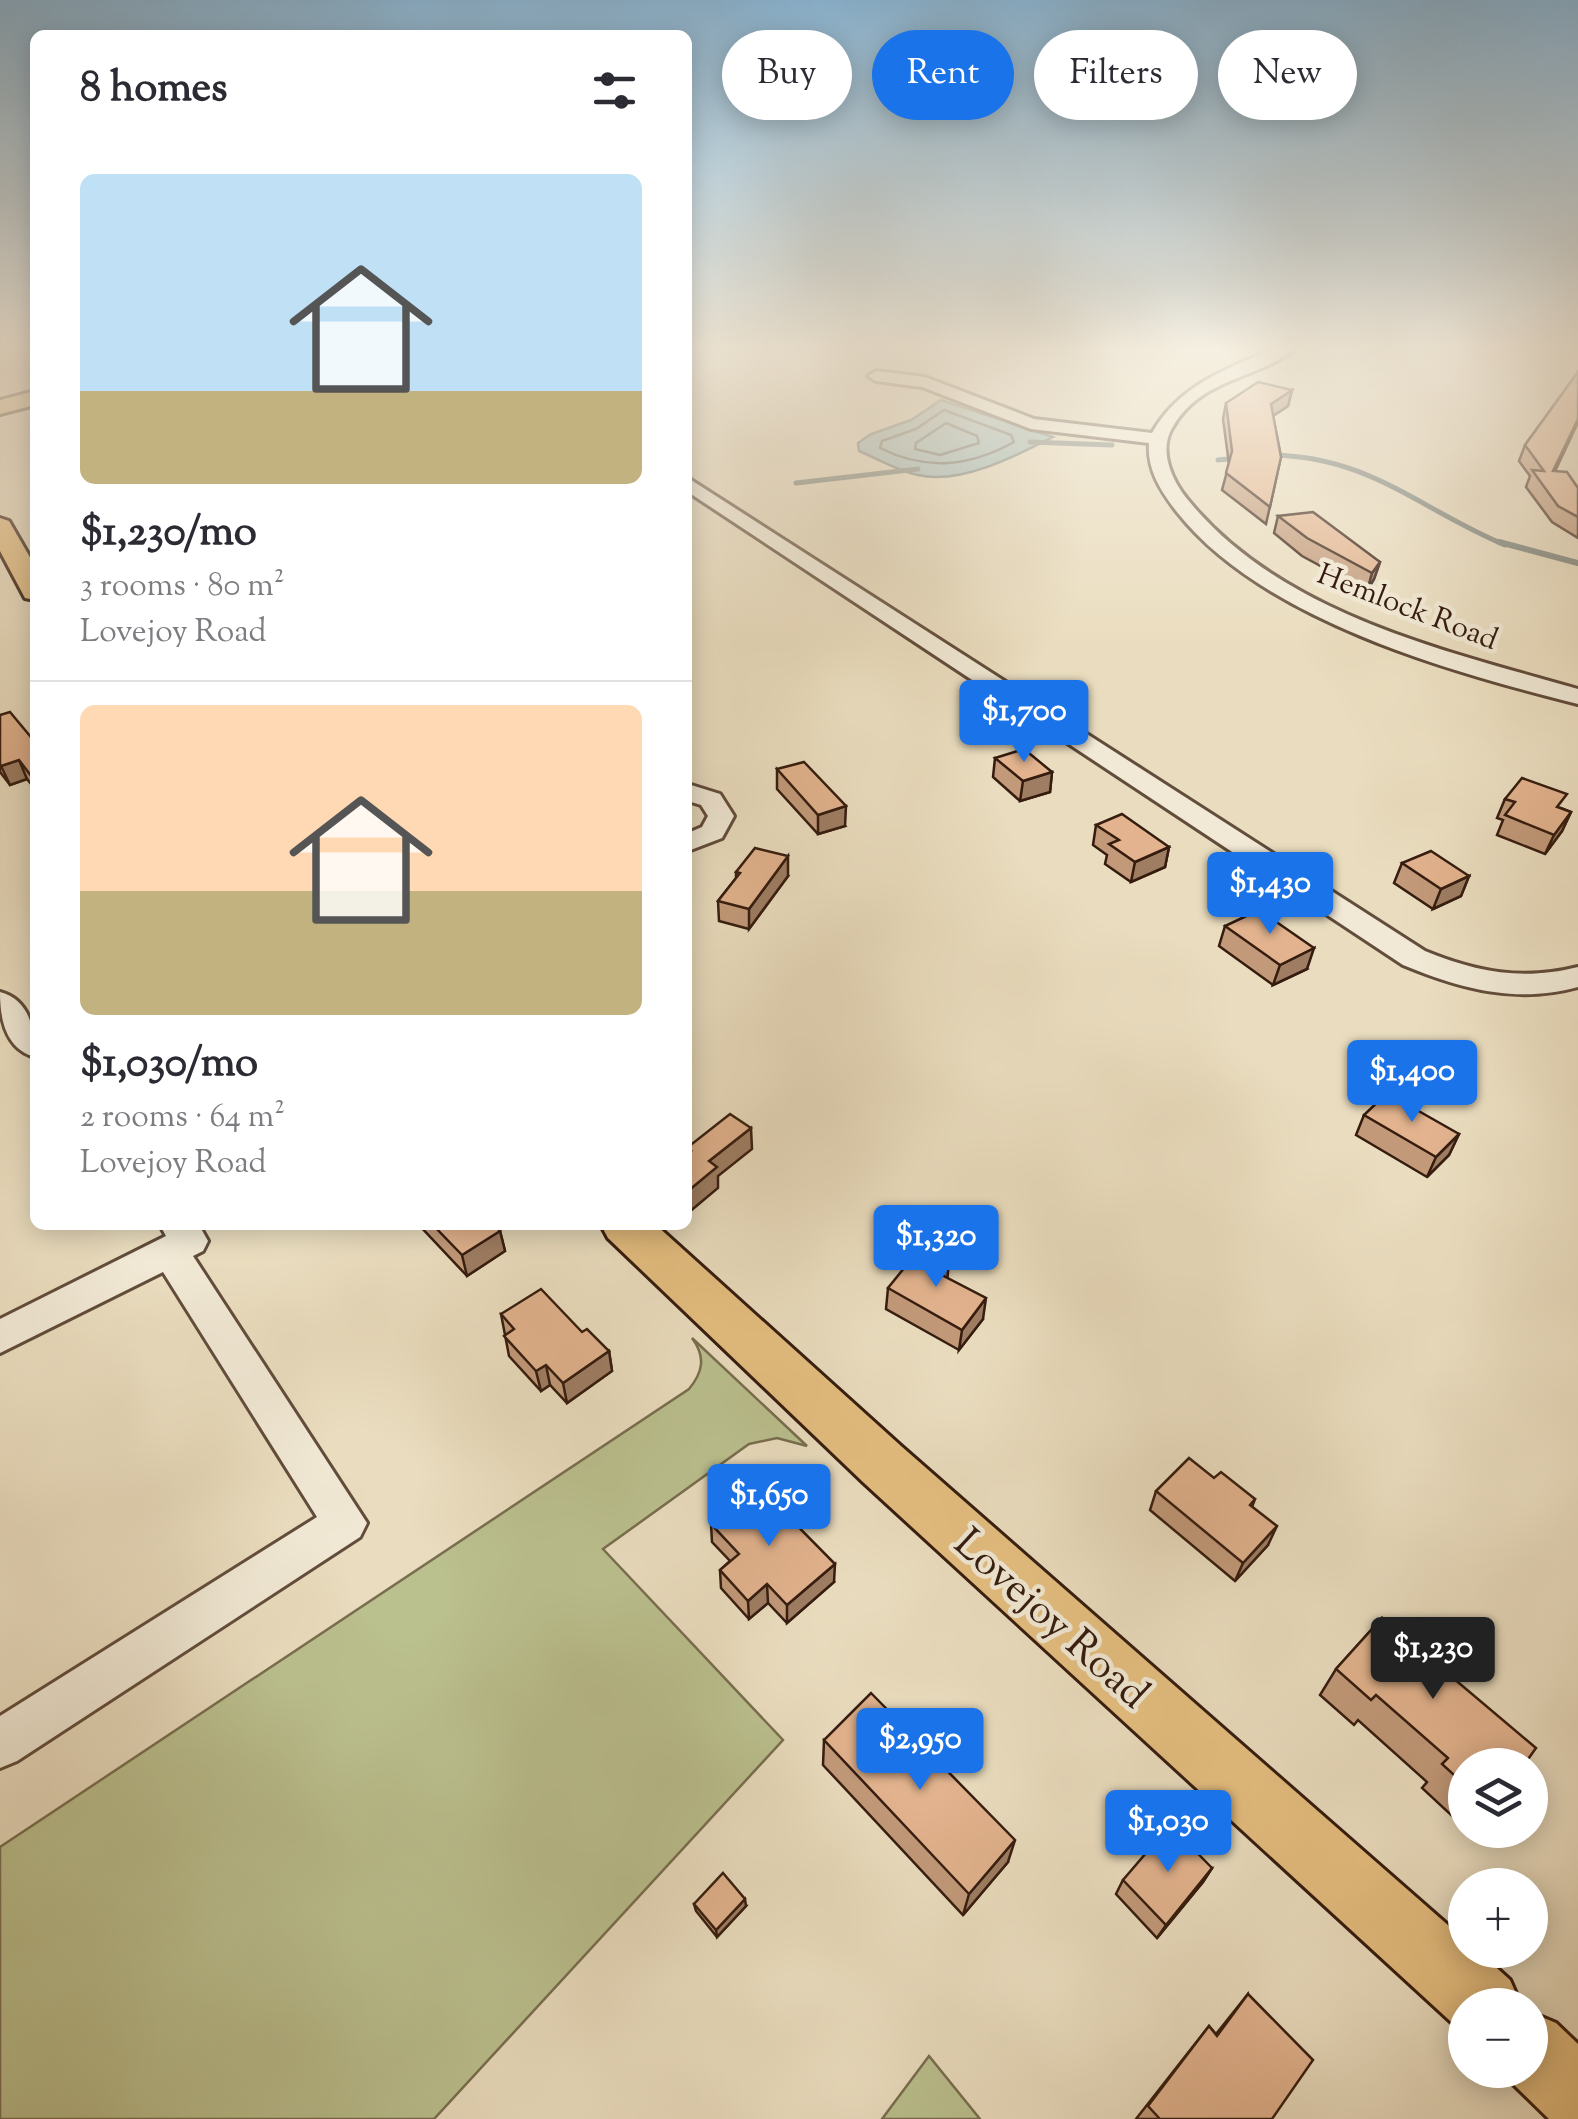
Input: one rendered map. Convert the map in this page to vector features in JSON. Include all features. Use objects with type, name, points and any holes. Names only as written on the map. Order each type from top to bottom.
[{"type":"main road","points":[[0,526],[30,583]]},
{"type":"main road","name":"Lovejoy Road","points":[[629,1230],[882,1464],[1467,1988]]},
{"type":"main road","points":[[1548,2066],[1578,2096]]},
{"type":"street","name":"Hemlock Road","points":[[1160,447],[1162,476],[1184,512],[1248,567],[1366,629],[1437,655],[1578,697]]},
{"type":"street","points":[[692,488],[1414,958],[1448,973],[1491,984],[1528,988],[1578,977]]},
{"type":"street","points":[[692,793],[710,800],[721,816],[712,832],[692,841]]},
{"type":"street","points":[[0,1002],[30,1040]]},
{"type":"street","points":[[0,1338],[174,1238],[345,1523],[0,1744]]},
{"type":"green space","points":[[692,1338],[807,1446],[777,1438],[749,1444],[603,1549],[783,1740],[434,2119],[0,2119],[0,1847],[689,1389],[701,1364]]},
{"type":"green space","points":[[929,2056],[980,2119],[882,2119]]},
{"type":"water","points":[[858,447],[1033,447],[987,467],[934,477],[896,468],[859,451]]},
{"type":"building","points":[[1231,447],[1279,447],[1281,457],[1270,507],[1226,473]]},
{"type":"building","points":[[1526,447],[1565,447],[1553,471],[1567,472],[1578,488],[1578,517],[1558,506],[1532,470],[1544,471]]},
{"type":"building","points":[[1313,512],[1380,562],[1372,573],[1307,538],[1278,516]]},
{"type":"building","points":[[10,712],[30,736],[30,774],[19,760],[1,766],[0,715]]},
{"type":"building","points":[[1024,749],[1052,772],[1023,781],[995,758]]},
{"type":"building","points":[[804,762],[846,806],[818,815],[777,769]]},
{"type":"building","points":[[1522,778],[1567,794],[1557,807],[1571,812],[1554,835],[1505,815],[1515,802],[1505,799]]},
{"type":"building","points":[[1122,814],[1169,847],[1135,862],[1109,844],[1119,840],[1096,825]]},
{"type":"building","points":[[755,848],[788,856],[749,909],[718,901],[740,873],[736,872]]},
{"type":"building","points":[[1431,851],[1469,876],[1441,889],[1402,863]]},
{"type":"building","points":[[1259,910],[1314,948],[1280,965],[1225,926]]},
{"type":"building","points":[[1387,1093],[1459,1134],[1436,1157],[1364,1115]]},
{"type":"building","points":[[730,1114],[751,1128],[709,1161],[717,1167],[692,1188],[692,1144]]},
{"type":"building","points":[[438,1230],[500,1231],[462,1255]]},
{"type":"building","points":[[921,1247],[949,1262],[940,1274],[986,1298],[962,1330],[888,1288]]},
{"type":"building","points":[[541,1289],[582,1332],[587,1329],[609,1351],[563,1383],[546,1365],[536,1371],[504,1336],[514,1329],[501,1314]]},
{"type":"building","points":[[1189,1458],[1214,1478],[1221,1472],[1255,1499],[1250,1505],[1277,1526],[1243,1563],[1156,1491]]},
{"type":"building","points":[[758,1486],[835,1564],[787,1605],[767,1584],[748,1601],[720,1570],[739,1554],[711,1524]]},
{"type":"building","points":[[1382,1618],[1536,1748],[1448,1748],[1448,1758],[1376,1695],[1371,1700],[1336,1669]]},
{"type":"building","points":[[871,1693],[1015,1840],[969,1894],[824,1740]]},
{"type":"building","points":[[1170,1825],[1212,1868],[1166,1925],[1123,1880]]},
{"type":"building","points":[[723,1873],[745,1899],[716,1930],[694,1904]]},
{"type":"building","points":[[1248,1994],[1313,2060],[1272,2119],[1160,2119],[1148,2106],[1209,2026],[1217,2036]]},
{"type":"waterway","points":[[1270,455],[1337,464],[1366,474],[1505,545]]},
{"type":"waterway","points":[[1218,460],[1239,458]]},
{"type":"waterway","points":[[796,483],[918,469]]},
{"type":"waterway","points":[[1499,542],[1578,563]]}]
